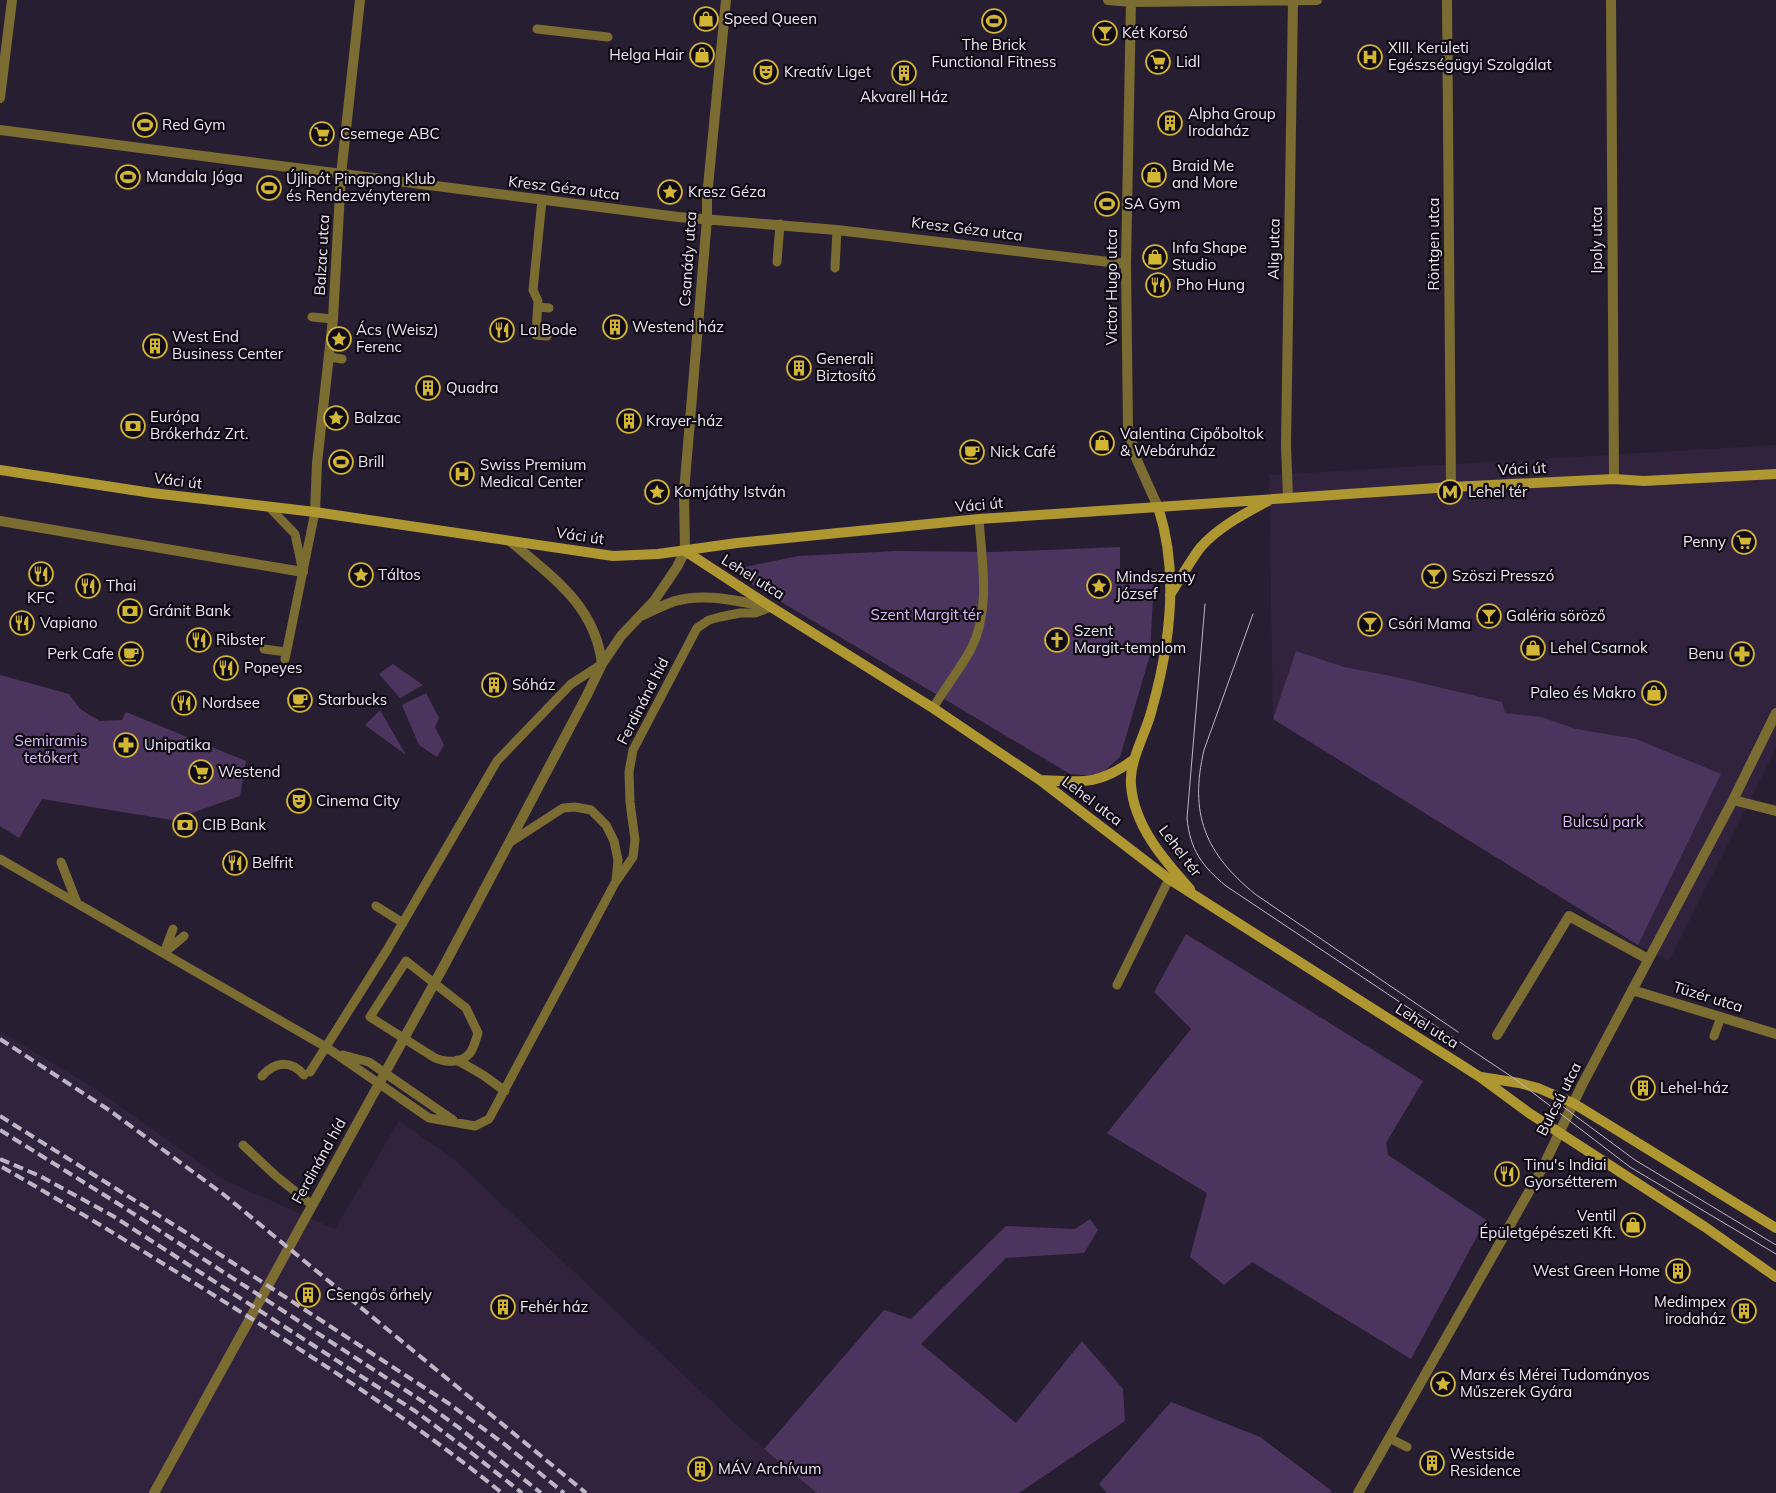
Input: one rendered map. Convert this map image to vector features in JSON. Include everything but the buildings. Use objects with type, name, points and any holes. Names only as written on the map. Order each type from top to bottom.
[{"type":"main road","name":"Váci út","points":[[0,470],[152,493],[315,512],[613,556],[635,556],[736,543],[979,520],[1158,507],[1451,487],[1614,479],[1644,481],[1776,474]]},
{"type":"main road","name":"Váci út","points":[[1170,595],[1195,556],[1208,540],[1229,523],[1270,500]]},
{"type":"main road","points":[[1158,507],[1168,545],[1170,595]]},
{"type":"main road","name":"Lehel utca","points":[[685,551],[771,607],[934,708],[1040,780],[1169,879],[1200,900],[1480,1077],[1516,1104],[1705,1227],[1776,1277]]},
{"type":"main road","name":"Lehel tér","points":[[1170,595],[1166,640],[1159,683],[1152,711],[1133,760],[1131,785],[1134,802],[1150,838],[1165,861],[1200,900]]},
{"type":"main road","points":[[1040,780],[1086,782],[1101,779],[1118,772],[1133,760]]},
{"type":"main road","name":"Lehel utca","points":[[1480,1077],[1538,1088],[1573,1103],[1776,1228]]},
{"type":"street","points":[[0,98],[12,0]]},
{"type":"street","name":"Balzac utca","points":[[315,512],[317,463],[333,319],[341,175],[360,0]]},
{"type":"street","name":"Csanády utca","points":[[685,551],[684,492],[707,219],[707,197],[726,0]]},
{"type":"street","points":[[1108,0],[1317,0]]},
{"type":"street","name":"Alig utca","points":[[1288,498],[1286,446],[1294,0]]},
{"type":"street","name":"Röntgen utca","points":[[1447,0],[1451,487]]},
{"type":"street","name":"Ipoly utca","points":[[1611,0],[1614,479]]},
{"type":"street","name":"Victor Hugo utca","points":[[1131,1],[1126,264],[1128,428],[1136,458],[1158,507]]},
{"type":"street","name":"Kresz Géza utca","points":[[0,130],[542,200],[707,219],[837,230],[1126,264]]},
{"type":"street","points":[[0,521],[303,572]]},
{"type":"street","points":[[510,541],[583,609],[597,638],[602,664]]},
{"type":"street","name":"Ferdinánd híd","points":[[154,1493],[446,962],[602,664],[622,636],[665,586],[685,551]]},
{"type":"street","name":"Ferdinánd híd","points":[[640,616],[675,601],[693,598],[711,598],[771,607]]},
{"type":"street","name":"Bulcsú utca","points":[[1358,1493],[1543,1166],[1573,1103],[1776,713]]},
{"type":"street","points":[[1732,800],[1776,811]]},
{"type":"street","points":[[1497,1035],[1570,916],[1648,959]]},
{"type":"street","name":"Tüzér utca","points":[[1632,990],[1776,1034]]},
{"type":"lane","points":[[537,29],[608,37]]},
{"type":"lane","points":[[542,200],[533,290],[538,301],[536,336],[547,336]]},
{"type":"lane","points":[[778,262],[780,224]]},
{"type":"lane","points":[[835,268],[837,230]]},
{"type":"lane","points":[[538,307],[549,308]]},
{"type":"lane","points":[[312,317],[333,319]]},
{"type":"lane","points":[[329,358],[342,359]]},
{"type":"lane","points":[[269,507],[295,534],[303,572]]},
{"type":"lane","points":[[264,649],[285,656],[315,512]]},
{"type":"lane","points":[[934,708],[971,648],[978,628],[984,592],[979,520]]},
{"type":"lane","name":"Ferdinánd híd","points":[[615,883],[633,857],[635,840],[628,772],[633,750],[697,628],[709,620],[755,613],[771,607]]},
{"type":"lane","name":"Ferdinánd híd","points":[[262,1076],[275,1065],[283,1064],[291,1065],[307,1074],[326,1047],[403,923],[497,761],[571,684],[602,664]]},
{"type":"lane","points":[[0,859],[338,1054],[369,1062],[456,1122],[474,1126],[489,1119],[505,1091],[615,883],[618,860],[614,841],[606,825],[591,810],[575,807],[563,808],[508,843]]},
{"type":"lane","points":[[61,862],[77,903]]},
{"type":"lane","points":[[1117,985],[1169,879]]},
{"type":"lane","points":[[376,906],[403,923]]},
{"type":"lane","points":[[164,953],[173,929]]},
{"type":"lane","points":[[164,953],[184,936]]},
{"type":"lane","points":[[406,961],[466,1008],[478,1033],[470,1053],[458,1060],[443,1062],[370,1017],[406,961]]},
{"type":"lane","points":[[1714,1036],[1721,1017]]},
{"type":"lane","points":[[470,1053],[484,1076]]},
{"type":"lane","points":[[458,1060],[505,1091]]},
{"type":"lane","points":[[243,1145],[276,1176],[312,1205]]},
{"type":"lane","points":[[1389,1438],[1407,1447]]},
{"type":"shaded area","points":[[1776,445],[1776,748],[1669,961],[1638,945],[1273,719],[1269,475]]},
{"type":"shaded area","points":[[0,1031],[94,1088],[224,1180],[335,1229],[399,1121],[455,1160],[740,1428],[817,1493],[0,1493]]},
{"type":"green space","name":"Szent Margit tér","points":[[1120,547],[1120,574],[1154,577],[1150,655],[1120,757],[1099,776],[1070,774],[736,575],[735,569],[798,556],[897,551],[994,552]]},
{"type":"green space","name":"Bulcsú park","points":[[1296,651],[1344,667],[1502,702],[1505,713],[1541,717],[1576,729],[1636,739],[1721,774],[1638,945],[1273,719]]},
{"type":"green space","points":[[393,664],[423,685],[400,698],[379,674]]},
{"type":"green space","name":"Semiramis tetőkert","points":[[0,675],[69,694],[80,709],[100,721],[122,720],[126,712],[246,761],[240,796],[172,820],[42,799],[19,838],[0,826]]},
{"type":"green space","points":[[426,693],[439,718],[435,727],[444,745],[437,757],[419,745],[402,705]]},
{"type":"green space","points":[[380,710],[406,755],[365,725]]},
{"type":"green space","points":[[1186,934],[1423,1081],[1386,1143],[1388,1155],[1486,1220],[1411,1359],[1252,1262],[1224,1285],[1190,1257],[1207,1193],[1107,1133],[1191,1029],[1154,992]]},
{"type":"green space","points":[[1090,1219],[1098,1230],[1084,1253],[1006,1258],[921,1344],[1016,1423],[1082,1341],[1123,1389],[1125,1421],[1019,1493],[817,1493],[764,1449],[884,1310],[911,1319],[1006,1226],[1075,1229]]},
{"type":"green space","points":[[1171,1402],[1260,1437],[1332,1491],[1330,1493],[1107,1493],[1099,1484]]},
{"type":"tram line","points":[[1205,604],[1187,818],[1194,848],[1210,871],[1226,886],[1515,1079],[1630,1167],[1776,1254]]},
{"type":"tram line","points":[[1253,614],[1204,750],[1199,794],[1200,813],[1205,831],[1224,863],[1255,894],[1458,1032]]},
{"type":"tram line","points":[[1558,1103],[1635,1160],[1776,1245]]},
{"type":"railway","points":[[0,1039],[109,1110],[223,1194],[586,1493]]},
{"type":"railway","points":[[0,1116],[190,1235],[448,1403],[503,1443],[564,1493]]},
{"type":"railway","points":[[0,1130],[117,1203],[422,1401],[541,1493]]},
{"type":"railway","points":[[0,1159],[40,1176],[113,1216],[415,1411],[522,1493]]},
{"type":"railway","points":[[2,1167],[124,1239],[310,1356],[408,1422],[502,1493]]},
{"type":"place","name":"Speed Queen","points":[[706,19]]},
{"type":"place","name":"The Brick Functional Fitness","points":[[994,21]]},
{"type":"place","name":"Két Korsó","points":[[1105,33]]},
{"type":"place","name":"Helga Hair","points":[[702,55]]},
{"type":"place","name":"XIII. Kerületi Egészségügyi Szolgálat","points":[[1370,57]]},
{"type":"place","name":"Lidl","points":[[1158,62]]},
{"type":"place","name":"Kreatív Liget","points":[[766,72]]},
{"type":"place","name":"Akvarell Ház","points":[[904,73]]},
{"type":"place","name":"Alpha Group Irodaház","points":[[1170,123]]},
{"type":"place","name":"Red Gym","points":[[145,125]]},
{"type":"place","name":"Csemege ABC","points":[[322,134]]},
{"type":"place","name":"Braid Me and More","points":[[1154,175]]},
{"type":"place","name":"Mandala Jóga","points":[[128,177]]},
{"type":"place","name":"Újlipót Pingpong Klub és Rendezvényterem","points":[[269,188]]},
{"type":"place","name":"Kresz Géza","points":[[670,192]]},
{"type":"place","name":"SA Gym","points":[[1107,204]]},
{"type":"place","name":"Infa Shape Studio","points":[[1155,257]]},
{"type":"place","name":"Pho Hung","points":[[1158,285]]},
{"type":"place","name":"Westend ház","points":[[615,327]]},
{"type":"place","name":"La Bode","points":[[502,330]]},
{"type":"place","name":"Ács (Weisz) Ferenc","points":[[339,339]]},
{"type":"place","name":"West End Business Center","points":[[155,346]]},
{"type":"place","name":"Generali Biztosító","points":[[799,368]]},
{"type":"place","name":"Quadra","points":[[428,388]]},
{"type":"place","name":"Balzac","points":[[336,418]]},
{"type":"place","name":"Krayer-ház","points":[[629,421]]},
{"type":"place","name":"Európa Brókerház Zrt.","points":[[133,426]]},
{"type":"place","name":"Valentina Cipőboltok & Webáruház","points":[[1102,443]]},
{"type":"place","name":"Nick Café","points":[[972,452]]},
{"type":"place","name":"Brill","points":[[341,462]]},
{"type":"place","name":"Swiss Premium Medical Center","points":[[462,474]]},
{"type":"place","name":"Komjáthy István","points":[[657,492]]},
{"type":"place","name":"Lehel tér","points":[[1450,492]]},
{"type":"place","name":"Penny","points":[[1744,542]]},
{"type":"place","name":"KFC","points":[[41,574]]},
{"type":"place","name":"Táltos","points":[[361,575]]},
{"type":"place","name":"Szöszi Presszó","points":[[1434,576]]},
{"type":"place","name":"Thai","points":[[88,586]]},
{"type":"place","name":"Mindszenty József","points":[[1099,586]]},
{"type":"place","name":"Gránit Bank","points":[[130,611]]},
{"type":"place","name":"Galéria söröző","points":[[1489,616]]},
{"type":"place","name":"Vapiano","points":[[22,623]]},
{"type":"place","name":"Csóri Mama","points":[[1370,624]]},
{"type":"place","name":"Ribster","points":[[199,640]]},
{"type":"place","name":"Szent Margit-templom","points":[[1057,640]]},
{"type":"place","name":"Lehel Csarnok","points":[[1533,648]]},
{"type":"place","name":"Perk Cafe","points":[[131,654]]},
{"type":"place","name":"Benu","points":[[1742,654]]},
{"type":"place","name":"Popeyes","points":[[226,668]]},
{"type":"place","name":"Sóház","points":[[494,685]]},
{"type":"place","name":"Paleo és Makro","points":[[1654,693]]},
{"type":"place","name":"Starbucks","points":[[300,700]]},
{"type":"place","name":"Nordsee","points":[[184,703]]},
{"type":"place","name":"Unipatika","points":[[126,745]]},
{"type":"place","name":"Westend","points":[[201,772]]},
{"type":"place","name":"Cinema City","points":[[299,801]]},
{"type":"place","name":"CIB Bank","points":[[185,825]]},
{"type":"place","name":"Belfrit","points":[[235,863]]},
{"type":"place","name":"Lehel-ház","points":[[1643,1088]]},
{"type":"place","name":"Tinu's Indiai Gyorsétterem","points":[[1507,1174]]},
{"type":"place","name":"Ventil Épületgépészeti Kft.","points":[[1633,1225]]},
{"type":"place","name":"West Green Home","points":[[1678,1271]]},
{"type":"place","name":"Csengős őrhely","points":[[308,1295]]},
{"type":"place","name":"Fehér ház","points":[[503,1307]]},
{"type":"place","name":"Medimpex irodaház","points":[[1744,1311]]},
{"type":"place","name":"Marx és Mérei Tudományos Műszerek Gyára","points":[[1443,1384]]},
{"type":"place","name":"Westside Residence","points":[[1432,1463]]},
{"type":"place","name":"MÁV Archívum","points":[[700,1469]]}]
